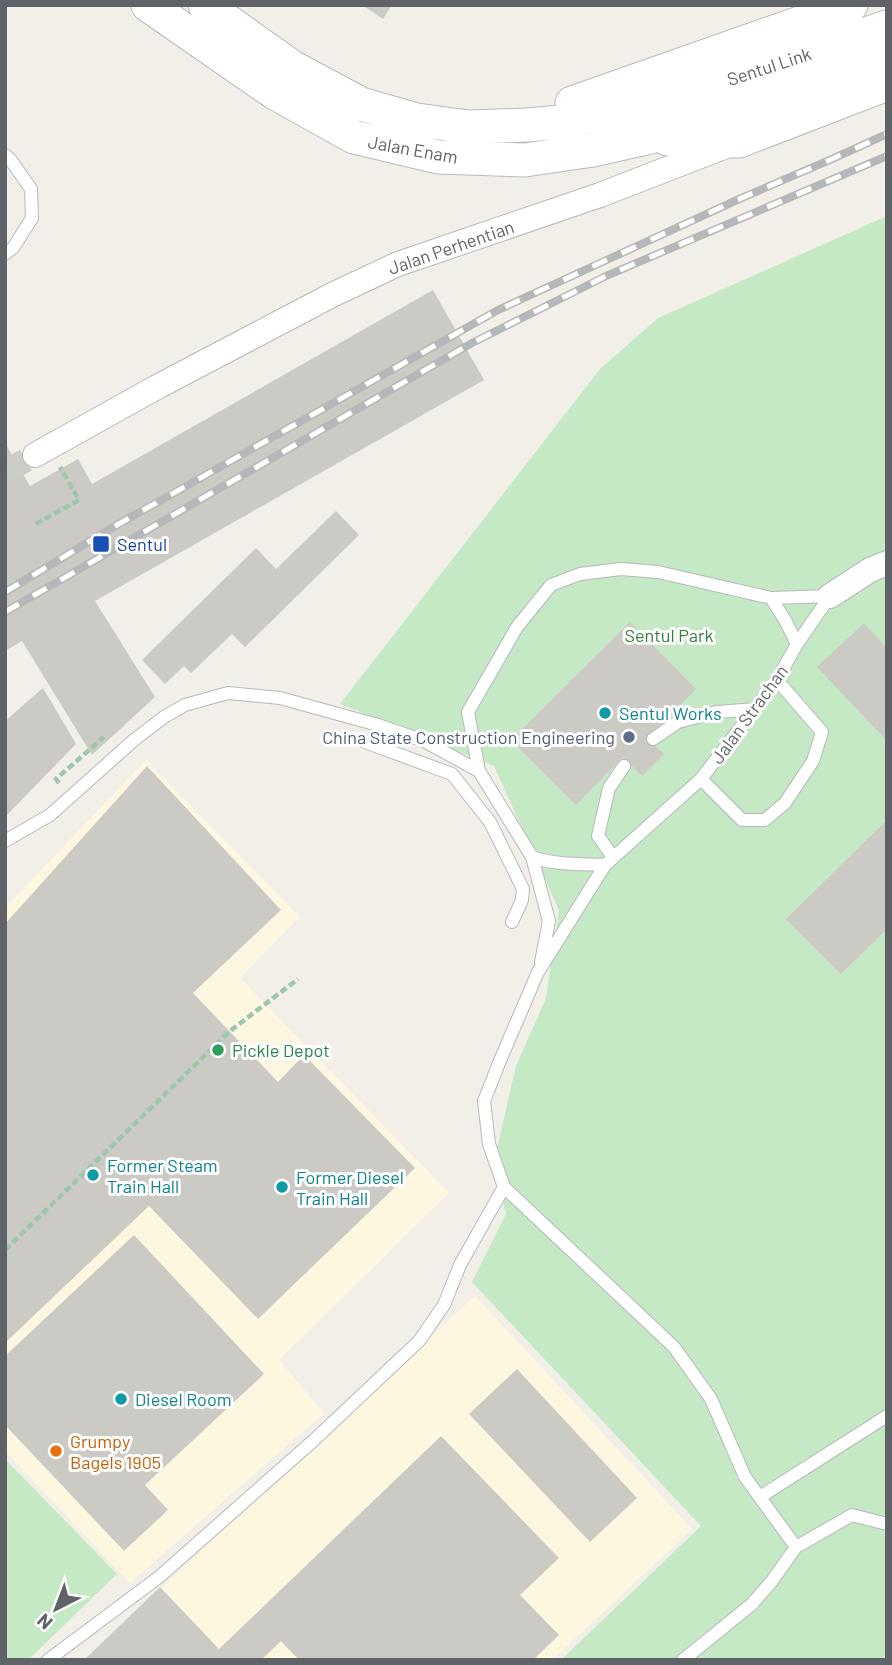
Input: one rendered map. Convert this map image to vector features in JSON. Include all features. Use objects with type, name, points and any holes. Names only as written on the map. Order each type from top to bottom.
[{"type":"main road","name":"Jalan Enam","points":[[148,5],[275,93],[354,137],[438,157],[525,160],[593,150],[647,138],[711,116]]},
{"type":"main road","name":"Jalan Enam","points":[[205,5],[292,67],[361,104],[417,120],[468,127],[527,125],[561,122],[651,106]]},
{"type":"main road","points":[[527,125],[542,112],[606,92],[836,8]]},
{"type":"main road","name":"Sentul Link","points":[[651,106],[887,27]]},
{"type":"main road","name":"Sentul Link","points":[[711,116],[887,58]]},
{"type":"main road","name":"Jalan Perhentian","points":[[739,141],[887,84]]},
{"type":"main road","points":[[647,138],[739,141]]},
{"type":"street","name":"Jalan Perhentian","points":[[46,459],[169,380],[334,293],[398,264],[600,195],[739,141]]},
{"type":"street","name":"Jalan Strachan","points":[[830,596],[870,570],[887,563]]},
{"type":"lane","points":[[5,155],[31,189],[32,218],[13,248],[5,254]]},
{"type":"lane","points":[[538,972],[550,920],[532,857],[479,771],[468,712],[517,627],[551,585],[580,574],[621,569],[658,572],[771,598],[830,596]]},
{"type":"lane","name":"Jalan Strachan","points":[[504,1187],[489,1144],[484,1101],[538,972],[609,861],[701,779],[777,680],[797,644],[830,596]]},
{"type":"lane","points":[[771,598],[797,644]]},
{"type":"lane","points":[[701,779],[742,821],[765,820],[785,803],[813,761],[822,732],[777,680]]},
{"type":"lane","points":[[5,841],[50,815],[134,740],[164,717],[185,705],[228,693],[280,698],[378,725],[424,741],[479,771]]},
{"type":"lane","points":[[653,739],[678,722],[717,712],[756,709]]},
{"type":"lane","points":[[365,742],[452,774],[490,822],[523,889],[522,900],[512,922]]},
{"type":"lane","points":[[532,857],[563,863],[609,861],[598,836],[609,788],[624,766]]},
{"type":"lane","points":[[48,1660],[159,1577],[313,1441],[419,1341],[444,1305],[460,1265],[504,1187],[674,1347],[711,1399],[745,1477],[796,1547]]},
{"type":"lane","points":[[760,1497],[887,1416]]},
{"type":"lane","points":[[683,1660],[752,1604],[796,1547],[852,1515],[887,1524]]},
{"type":"path","points":[[36,524],[79,500],[46,459]]},
{"type":"path","points":[[63,772],[104,737]]},
{"type":"path","points":[[5,1250],[230,1031],[298,979]]},
{"type":"shaded area","points":[[146,760],[300,917],[240,978],[449,1193],[279,1360],[324,1413],[130,1583],[5,1451],[5,908]]},
{"type":"shaded area","points":[[475,1296],[692,1529],[552,1660],[84,1660]]},
{"type":"green space","name":"Sentul Park","points":[[887,216],[887,1660],[561,1660],[701,1526],[472,1282],[506,1214],[493,1166],[516,1066],[546,998],[559,910],[494,766],[340,704],[600,369],[658,318]]},
{"type":"green space","points":[[5,1459],[117,1574],[28,1660],[5,1660]]},
{"type":"building","points":[[362,5],[392,5],[383,19]]},
{"type":"building","name":"Sentul","points":[[433,290],[484,380],[95,601],[155,697],[92,755],[22,641],[5,651],[5,443],[30,486],[78,459],[92,484]]},
{"type":"building","points":[[336,511],[359,535],[245,647],[232,634],[191,673],[184,666],[165,684],[142,660],[256,548],[276,569]]},
{"type":"building","name":"Sentul Works","points":[[630,622],[696,689],[648,738],[664,754],[642,776],[623,757],[576,805],[511,740]]},
{"type":"building","points":[[864,623],[887,648],[887,741],[817,667]]},
{"type":"building","points":[[43,688],[76,744],[5,817],[5,721]]},
{"type":"building","points":[[147,766],[281,910],[193,993],[278,1082],[304,1055],[415,1168],[258,1319],[149,1206],[5,1343],[5,924]]},
{"type":"building","points":[[887,820],[887,929],[841,974],[786,919]]},
{"type":"building","name":"Diesel Room","points":[[134,1235],[264,1374],[145,1485],[168,1510],[124,1551],[5,1425],[5,1356]]},
{"type":"building","points":[[517,1369],[637,1498],[590,1542],[469,1414]]},
{"type":"building","points":[[441,1436],[559,1558],[520,1595],[559,1635],[533,1660],[299,1660],[281,1641],[261,1660],[84,1660],[160,1587],[219,1649]]},
{"type":"tunnel","points":[[5,472],[35,455]]},
{"type":"railway","points":[[5,592],[117,525],[498,310],[887,134]]},
{"type":"railway","points":[[5,612],[472,343],[606,276],[887,156]]},
{"type":"place","name":"Sentul","points":[[101,544]]},
{"type":"place","name":"Sentul Works","points":[[605,713]]},
{"type":"place","name":"China State Construction Engineering","points":[[629,737]]},
{"type":"place","name":"Pickle Depot","points":[[218,1050]]},
{"type":"place","name":"Former Steam Train Hall","points":[[93,1175]]},
{"type":"place","name":"Former Diesel Train Hall","points":[[282,1187]]},
{"type":"place","name":"Diesel Room","points":[[121,1399]]},
{"type":"place","name":"Grumpy Bagels 1905","points":[[56,1451]]}]
